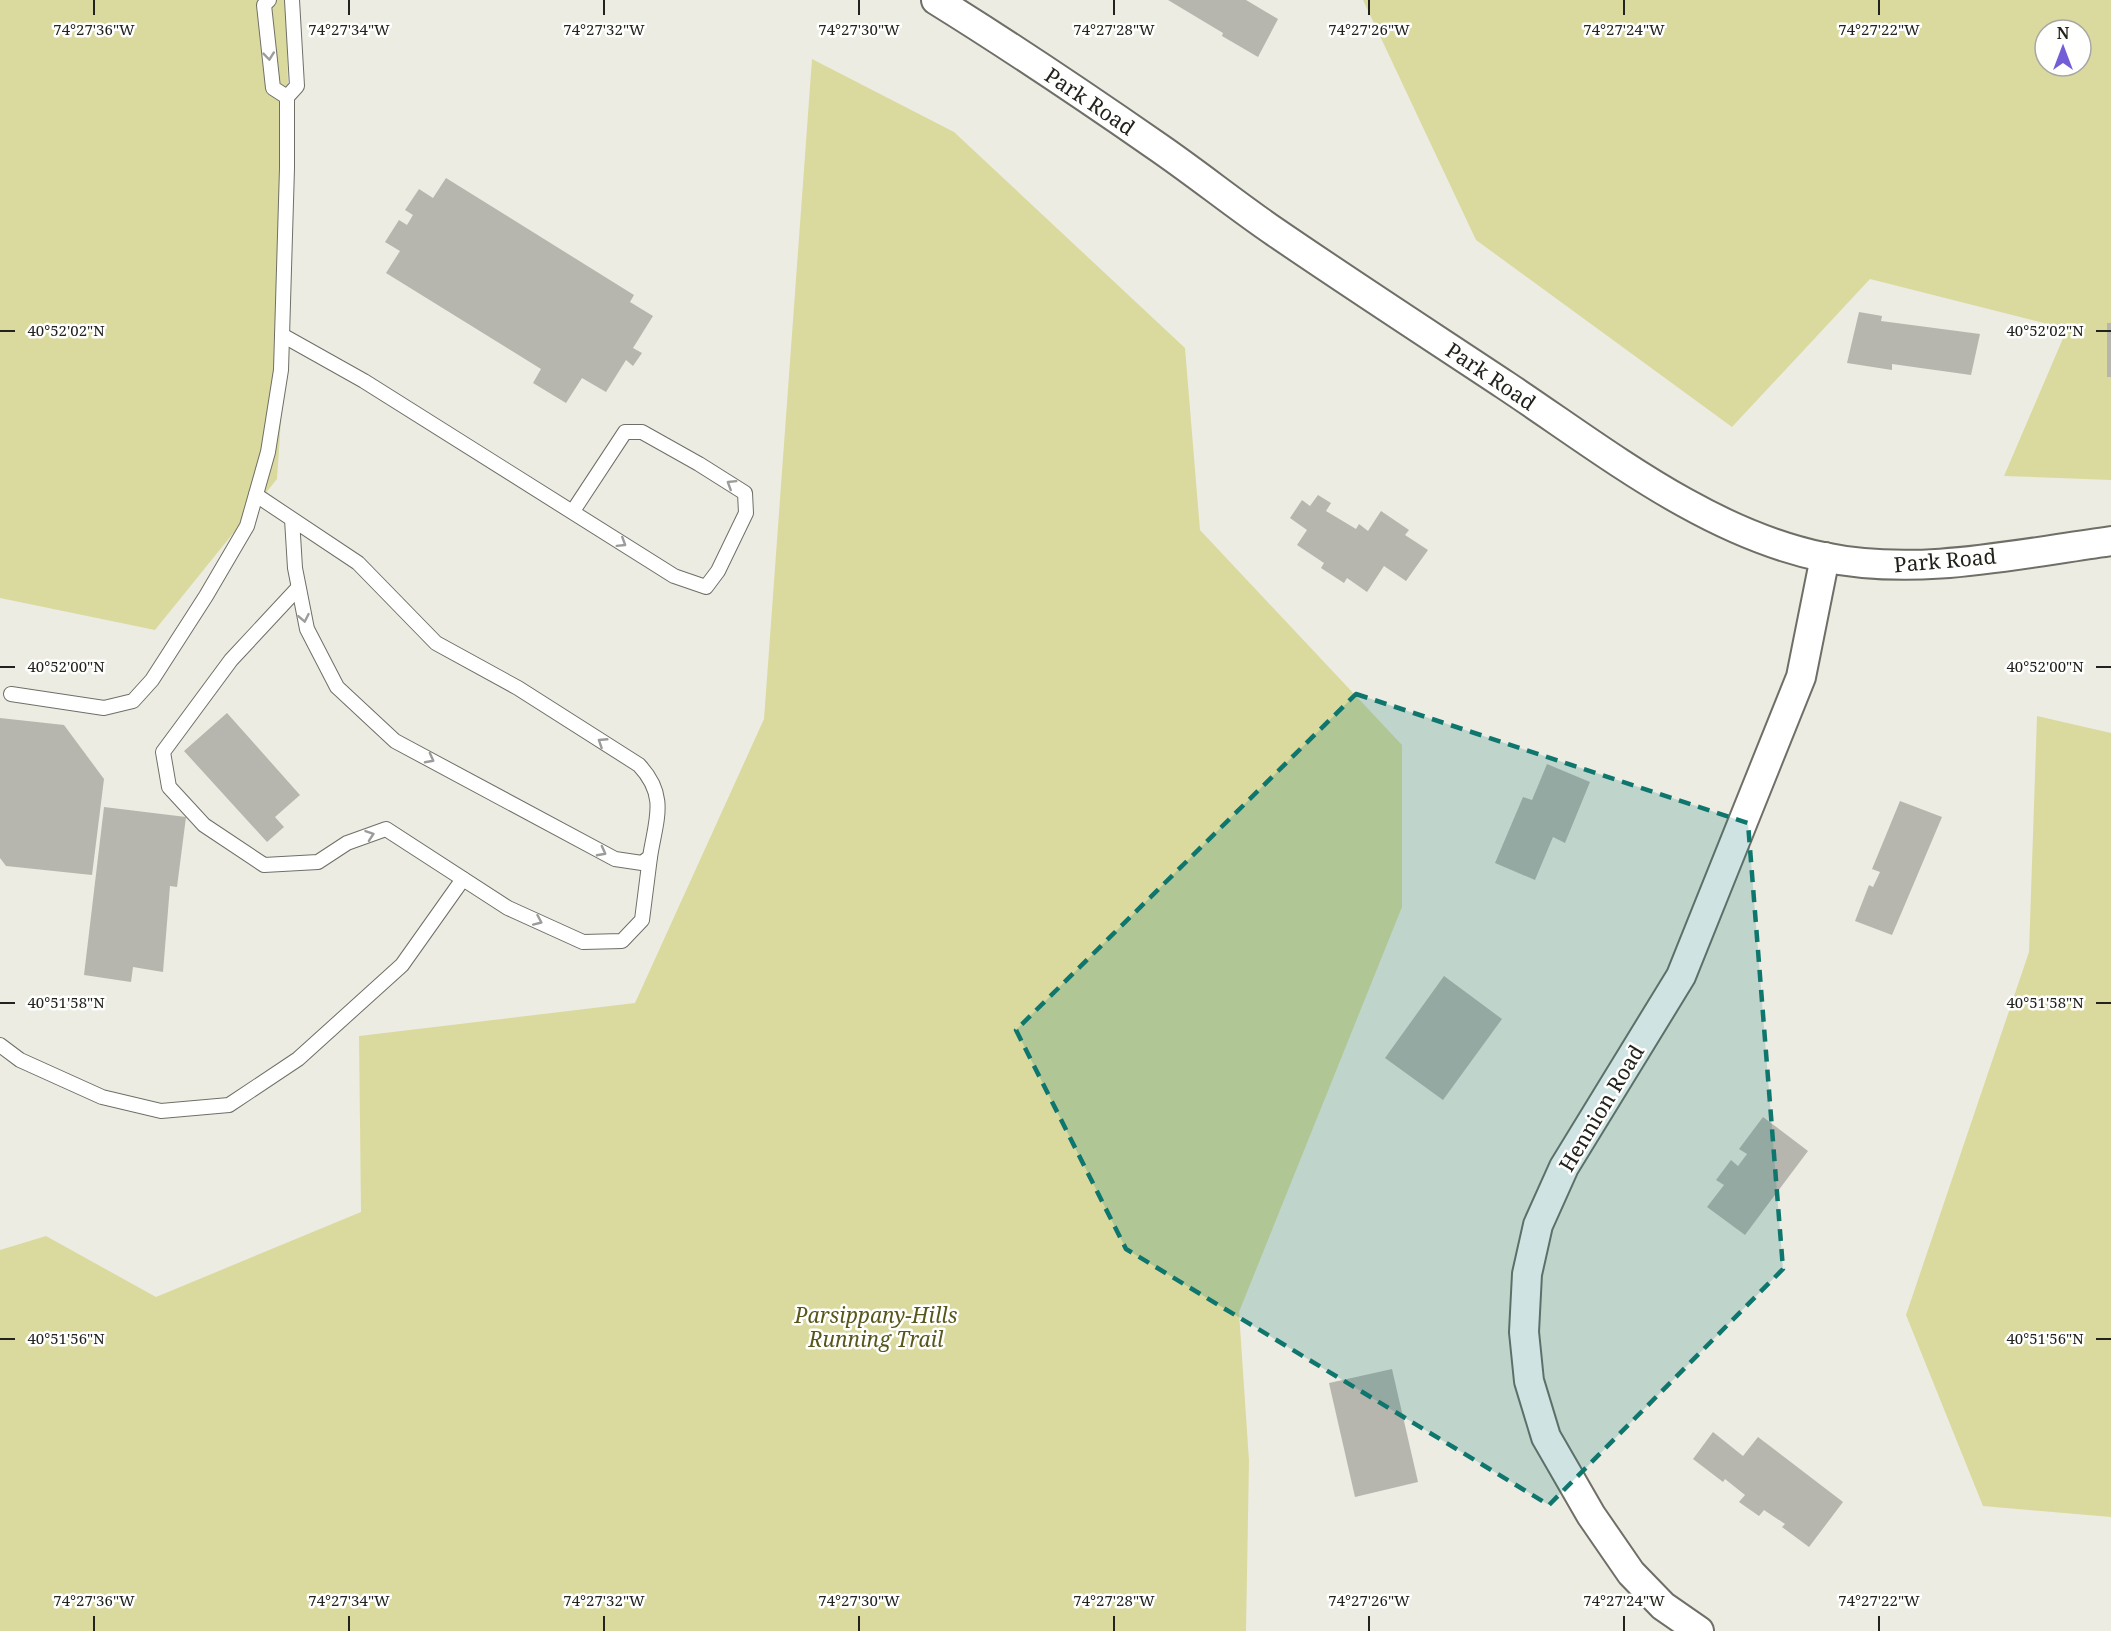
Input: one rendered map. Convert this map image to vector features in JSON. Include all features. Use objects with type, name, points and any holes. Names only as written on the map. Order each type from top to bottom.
[{"type":"street","name":"Park Road","points":[[936,0],[1155,144],[1274,231],[1641,475],[1718,520],[1771,543],[1825,557],[1893,567],[1968,561],[2111,541]]},
{"type":"street","name":"Hennion Road","points":[[1699,1631],[1664,1606],[1631,1572],[1591,1515],[1546,1437],[1529,1382],[1524,1332],[1527,1274],[1538,1226],[1564,1167],[1681,976],[1801,676],[1825,557]]},
{"type":"lane","points":[[268,0],[264,5],[273,88],[287,97]]},
{"type":"lane","points":[[11,694],[104,708],[133,701],[152,680],[206,596],[247,526],[268,452],[281,370],[287,97],[297,86],[292,0]]},
{"type":"lane","points":[[282,335],[364,381],[674,576],[706,587],[718,571],[746,513],[746,493],[642,432],[625,432],[573,512]]},
{"type":"lane","points":[[256,495],[358,563],[436,643],[518,688],[639,765],[650,776],[656,788],[658,806],[642,920],[622,941],[584,942],[508,908],[386,830],[347,843],[318,862],[264,865],[204,825],[169,787],[163,752],[231,660],[298,588]]},
{"type":"lane","points":[[292,519],[295,568],[307,629],[337,687],[395,741],[615,858],[642,863],[651,857]]},
{"type":"lane","points":[[0,1045],[20,1060],[102,1097],[161,1111],[229,1105],[298,1059],[402,965],[463,879]]},
{"type":"highlighted area","points":[[1356,694],[1748,823],[1783,1269],[1549,1505],[1126,1249],[1016,1030]]},
{"type":"green space","points":[[0,0],[286,0],[292,256],[277,479],[155,630],[0,598]]},
{"type":"green space","points":[[1363,0],[2111,0],[2111,480],[2004,476],[2067,329],[1870,279],[1732,427],[1476,240]]},
{"type":"green space","name":"Parsippany-Hills Running Trail","points":[[812,59],[954,132],[1185,348],[1200,530],[1402,745],[1402,907],[1239,1312],[1249,1461],[1246,1631],[0,1631],[0,1250],[46,1236],[156,1297],[361,1212],[359,1036],[635,1003],[764,719]]},
{"type":"green space","points":[[2037,716],[2111,733],[2111,1517],[1983,1506],[1906,1315],[2029,952]]},
{"type":"building","points":[[1168,0],[1246,0],[1278,19],[1258,57]]},
{"type":"building","points":[[446,178],[634,295],[630,302],[653,316],[633,348],[642,353],[633,366],[626,360],[606,392],[582,378],[566,403],[533,383],[541,369],[386,273],[400,251],[385,242],[399,220],[407,225],[413,215],[405,210],[419,189],[433,198]]},
{"type":"building","points":[[1859,312],[1882,316],[1881,321],[1980,334],[1971,375],[1892,364],[1892,370],[1847,363]]},
{"type":"building","points":[[2107,323],[2111,323],[2111,377],[2107,377]]},
{"type":"building","points":[[1318,495],[1331,503],[1326,511],[1356,529],[1359,524],[1368,531],[1381,511],[1409,530],[1405,535],[1428,550],[1406,581],[1384,566],[1367,592],[1347,578],[1344,583],[1321,568],[1324,563],[1297,545],[1307,530],[1290,518],[1302,500],[1310,506]]},
{"type":"building","points":[[227,713],[300,795],[275,817],[284,827],[267,842],[184,751]]},
{"type":"building","points":[[0,718],[64,725],[104,779],[92,875],[6,866],[0,858]]},
{"type":"building","points":[[1547,764],[1590,782],[1565,843],[1553,837],[1535,880],[1495,863],[1523,797],[1532,800]]},
{"type":"building","points":[[1900,801],[1942,817],[1892,935],[1855,921],[1869,885],[1873,887],[1880,872],[1872,869]]},
{"type":"building","points":[[104,807],[186,817],[177,887],[170,886],[163,972],[133,967],[131,982],[84,975]]},
{"type":"building","points":[[1444,976],[1502,1019],[1443,1100],[1385,1058]]},
{"type":"building","points":[[1763,1117],[1808,1151],[1745,1235],[1707,1207],[1724,1185],[1716,1180],[1731,1160],[1738,1166],[1747,1154],[1739,1149]]},
{"type":"building","points":[[1392,1369],[1418,1482],[1355,1497],[1329,1383]]},
{"type":"building","points":[[1713,1432],[1743,1456],[1758,1437],[1843,1502],[1809,1547],[1782,1527],[1785,1524],[1764,1510],[1759,1516],[1739,1502],[1745,1495],[1725,1479],[1723,1482],[1693,1459]]}]
